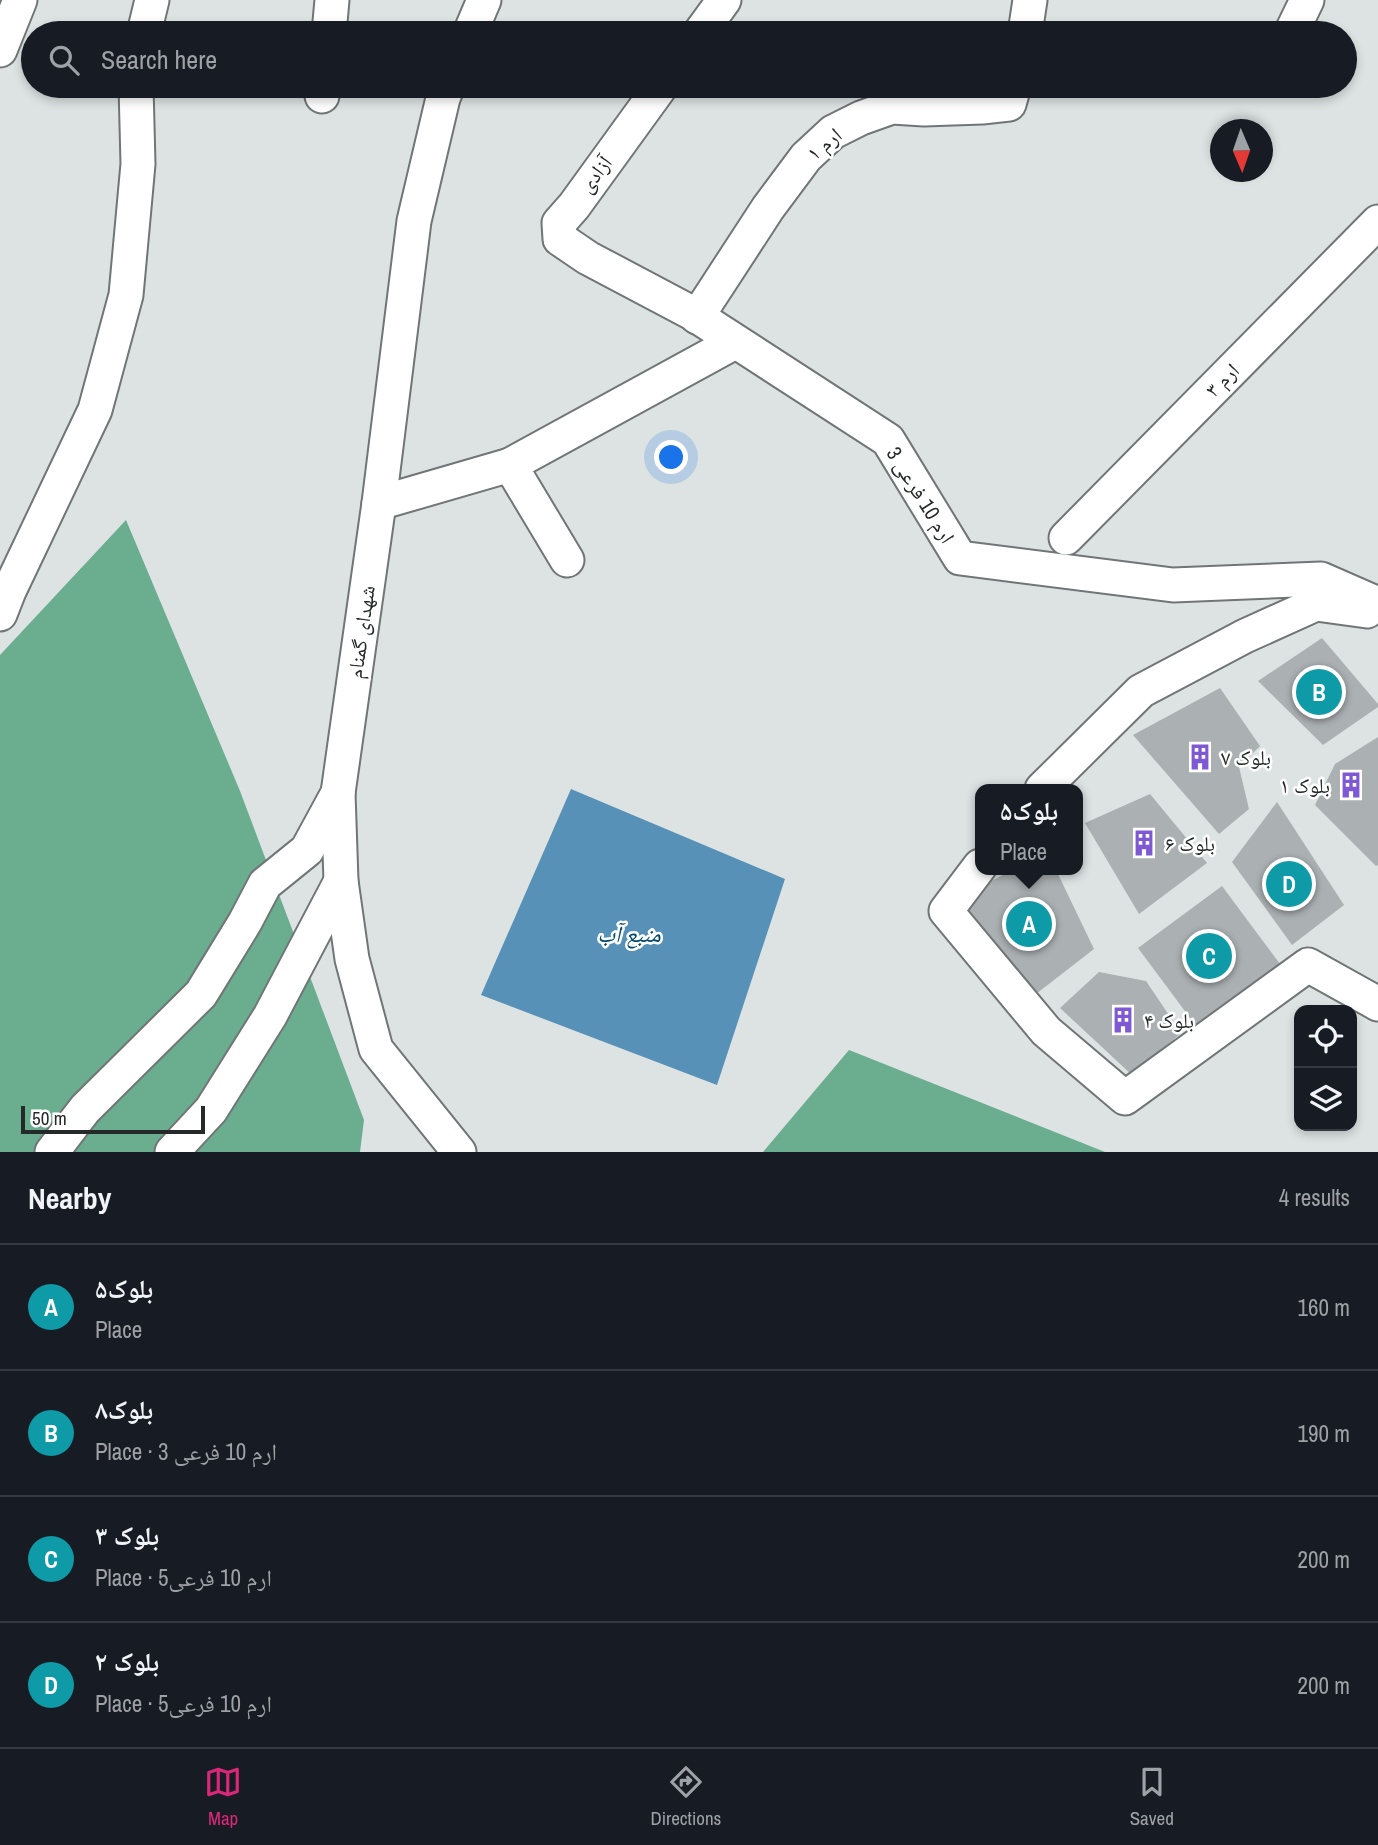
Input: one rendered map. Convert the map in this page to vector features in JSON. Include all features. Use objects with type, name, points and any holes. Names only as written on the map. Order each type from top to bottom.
[{"type":"street","points":[[0,50],[20,0]]},
{"type":"street","points":[[147,21],[152,0]]},
{"type":"street","points":[[330,21],[332,0]]},
{"type":"street","points":[[475,21],[484,0]]},
{"type":"street","points":[[709,21],[724,0]]},
{"type":"street","points":[[1027,21],[1030,0]]},
{"type":"street","points":[[0,614],[95,410],[126,295],[138,164],[136,98]]},
{"type":"street","name":"شهدای گمنام","points":[[443,98],[414,221],[379,503],[338,793],[341,881],[352,959],[376,1049],[459,1152]]},
{"type":"street","name":"آزادی","points":[[588,258],[560,239],[559,223],[652,98]]},
{"type":"street","name":"ارم ۱","points":[[697,317],[798,167],[834,132],[861,118],[892,107],[982,107],[1009,104],[1011,98]]},
{"type":"street","name":"ارم ۳","points":[[1066,538],[1378,222]]},
{"type":"street","name":"ارم 10 فرعی 3","points":[[588,258],[697,317],[888,440],[960,558],[1173,585],[1321,579],[1378,604]]},
{"type":"street","points":[[379,503],[510,465],[735,342]]},
{"type":"street","points":[[510,465],[566,560]]},
{"type":"street","points":[[1047,784],[1141,691],[1245,636],[1316,604],[1378,612]]},
{"type":"street","points":[[52,1152],[85,1110],[201,995],[265,884],[307,850],[338,793]]},
{"type":"street","points":[[975,873],[946,911],[1046,1031],[1125,1098],[1308,965],[1378,1004]]},
{"type":"street","points":[[172,1152],[211,1110],[270,1016],[341,881]]},
{"type":"green space","points":[[126,520],[240,791],[364,1120],[360,1152],[0,1152],[0,655]]},
{"type":"green space","points":[[849,1050],[1105,1152],[763,1152]]},
{"type":"water","name":"منبع آب","points":[[571,789],[785,879],[717,1085],[481,995]]},
{"type":"building","points":[[1322,638],[1378,704],[1378,707],[1323,745],[1258,681]]},
{"type":"building","name":"بلوک ۷","points":[[1220,688],[1260,746],[1239,767],[1249,809],[1219,834],[1133,735]]},
{"type":"building","name":"بلوک ۱","points":[[1378,737],[1376,866],[1315,805],[1335,764]]},
{"type":"building","name":"بلوک ۶","points":[[1150,794],[1207,863],[1139,914],[1085,823]]},
{"type":"building","points":[[1277,802],[1344,905],[1292,945],[1232,862]]},
{"type":"building","points":[[1003,875],[1058,875],[1094,949],[1036,994],[955,899]]},
{"type":"building","points":[[1222,886],[1280,964],[1196,1026],[1138,948]]},
{"type":"building","name":"بلوک ۴","points":[[1099,972],[1146,981],[1181,1033],[1132,1075],[1060,1008]]},
{"type":"place","name":"بلوک۸","points":[[1319,692]]},
{"type":"place","name":"بلوک ۷","points":[[1200,757]]},
{"type":"place","name":"بلوک ۱","points":[[1351,785]]},
{"type":"place","name":"بلوک ۶","points":[[1144,843]]},
{"type":"place","name":"بلوک ۲","points":[[1289,884]]},
{"type":"place","name":"بلوک۵","points":[[1029,924]]},
{"type":"place","name":"بلوک ۳","points":[[1209,956]]},
{"type":"place","name":"بلوک ۴","points":[[1123,1020]]}]
